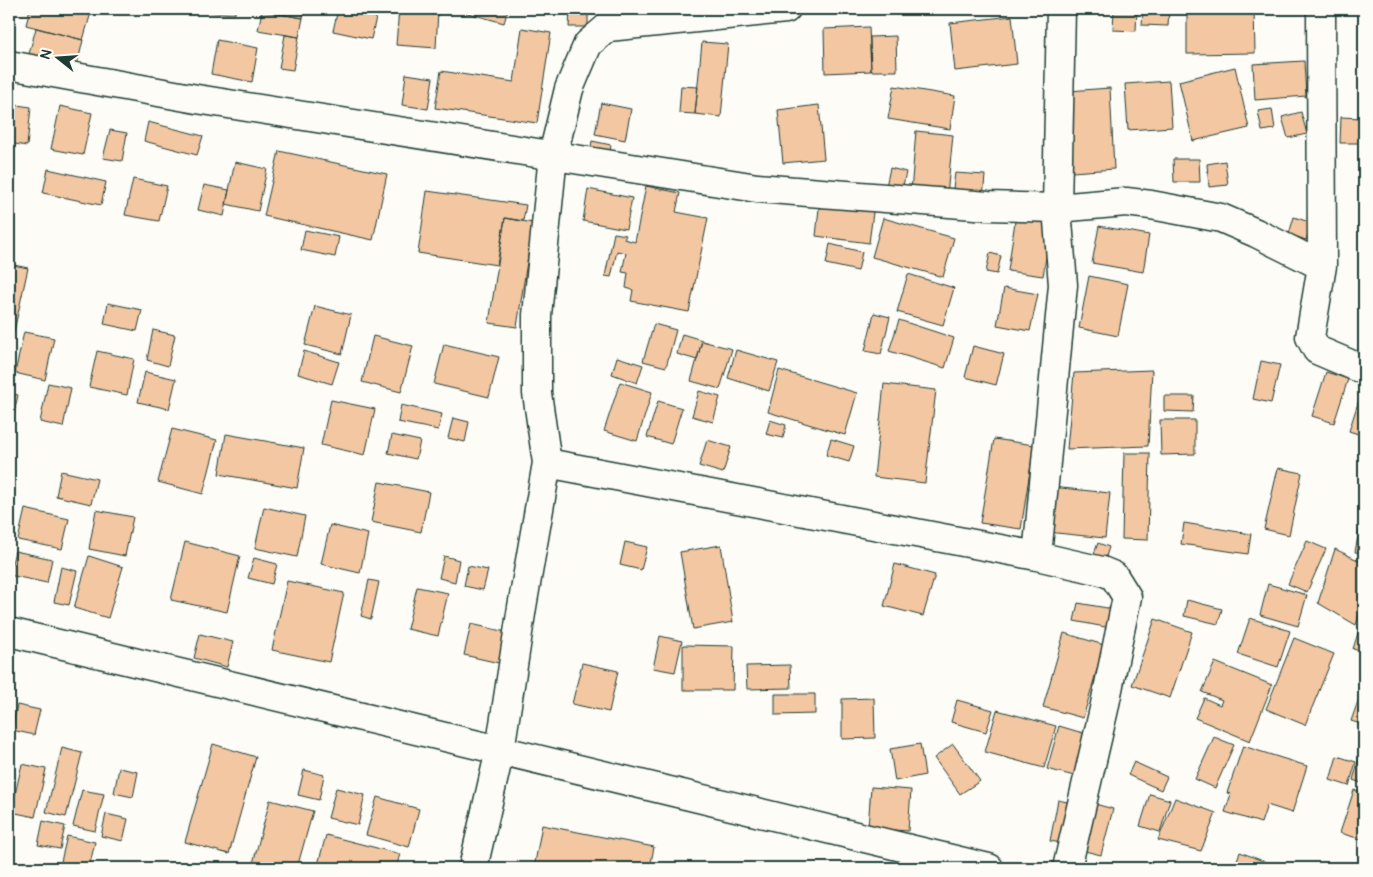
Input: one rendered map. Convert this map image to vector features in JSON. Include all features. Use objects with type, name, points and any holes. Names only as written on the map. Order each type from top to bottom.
[{"type":"street","points":[[473,868],[500,750],[547,463],[537,393],[537,314],[553,155],[569,89],[588,44],[614,18],[786,9]]},
{"type":"street","points":[[1037,556],[1062,285],[1057,208],[1061,9]]},
{"type":"street","points":[[1321,9],[1322,266],[1310,338],[1317,350],[1364,370]]},
{"type":"street","points":[[9,65],[197,99],[757,188],[988,206],[1057,208],[1126,202],[1151,205],[1220,218],[1256,233],[1322,266]]},
{"type":"street","points":[[547,463],[1037,556],[1102,571],[1114,576],[1127,597],[1068,868]]},
{"type":"street","points":[[9,632],[989,868]]},
{"type":"building","points":[[30,9],[92,9],[83,40],[26,25]]},
{"type":"building","points":[[160,9],[183,9],[182,14],[159,12]]},
{"type":"building","points":[[189,9],[235,9],[235,14],[189,11]]},
{"type":"building","points":[[251,9],[304,9],[303,18]]},
{"type":"building","points":[[338,9],[378,9],[371,39],[333,31]]},
{"type":"building","points":[[399,9],[438,10],[436,48],[396,45]]},
{"type":"building","points":[[468,9],[508,9],[504,23],[467,13]]},
{"type":"building","points":[[570,9],[588,9],[588,27],[569,27]]},
{"type":"building","points":[[1114,9],[1137,9],[1136,31],[1113,30]]},
{"type":"building","points":[[1143,9],[1169,9],[1168,26],[1142,25]]},
{"type":"building","points":[[1187,9],[1254,9],[1255,53],[1187,54]]},
{"type":"building","points":[[262,11],[303,18],[299,37],[258,30]]},
{"type":"building","points":[[1012,16],[1017,64],[955,71],[950,23]]},
{"type":"building","points":[[869,27],[871,71],[825,73],[824,29]]},
{"type":"building","points":[[36,28],[83,40],[77,66],[29,54]]},
{"type":"building","points":[[522,28],[551,33],[537,123],[435,108],[441,71],[514,82]]},
{"type":"building","points":[[285,35],[299,37],[293,70],[279,68]]},
{"type":"building","points":[[896,36],[897,71],[871,71],[870,37]]},
{"type":"building","points":[[217,40],[258,48],[252,82],[211,74]]},
{"type":"building","points":[[702,42],[728,44],[721,117],[695,114]]},
{"type":"building","points":[[1304,61],[1306,96],[1255,100],[1253,64]]},
{"type":"building","points":[[1235,67],[1249,128],[1193,141],[1179,81]]},
{"type":"building","points":[[406,74],[433,78],[428,109],[402,105]]},
{"type":"building","points":[[1169,81],[1172,127],[1128,130],[1125,84]]},
{"type":"building","points":[[681,86],[698,87],[695,114],[679,113]]},
{"type":"building","points":[[894,86],[955,96],[950,129],[888,119]]},
{"type":"building","points":[[1110,88],[1114,169],[1072,172],[1068,91]]},
{"type":"building","points":[[601,103],[631,109],[625,140],[595,134]]},
{"type":"building","points":[[9,104],[31,107],[27,146],[9,143]]},
{"type":"building","points":[[819,105],[824,159],[783,163],[778,110]]},
{"type":"building","points":[[60,106],[92,113],[83,155],[51,149]]},
{"type":"building","points":[[1272,109],[1275,129],[1262,131],[1258,111]]},
{"type":"building","points":[[1301,112],[1307,134],[1288,138],[1282,117]]},
{"type":"building","points":[[1341,117],[1361,118],[1361,143],[1340,143]]},
{"type":"building","points":[[148,122],[203,136],[197,155],[144,141]]},
{"type":"building","points":[[110,130],[127,133],[122,161],[103,158]]},
{"type":"building","points":[[916,131],[953,135],[947,195],[911,192]]},
{"type":"building","points":[[592,141],[611,145],[609,158],[590,154]]},
{"type":"building","points":[[279,151],[387,174],[373,240],[264,216]]},
{"type":"building","points":[[1173,159],[1199,159],[1200,182],[1174,182]]},
{"type":"building","points":[[1225,161],[1228,185],[1209,187],[1207,164]]},
{"type":"building","points":[[235,162],[267,169],[258,211],[226,204]]},
{"type":"building","points":[[890,168],[906,172],[901,195],[885,191]]},
{"type":"building","points":[[48,169],[106,182],[101,205],[43,193]]},
{"type":"building","points":[[955,173],[985,175],[983,199],[952,196]]},
{"type":"building","points":[[133,179],[167,186],[159,221],[125,215]]},
{"type":"building","points":[[204,185],[229,190],[224,216],[198,210]]},
{"type":"building","points":[[646,186],[680,193],[676,212],[708,218],[689,312],[631,301],[633,290],[626,288],[628,273],[622,272],[626,253],[617,251],[611,277],[605,276],[614,233],[626,235],[624,239],[635,242]]},
{"type":"building","points":[[588,189],[632,198],[626,229],[583,221]]},
{"type":"building","points":[[427,191],[526,205],[523,221],[505,218],[497,265],[418,253]]},
{"type":"building","points":[[820,199],[874,205],[869,243],[816,236]]},
{"type":"building","points":[[1016,214],[1052,220],[1043,276],[1008,271]]},
{"type":"building","points":[[1294,217],[1312,223],[1306,240],[1289,234]]},
{"type":"building","points":[[505,218],[533,223],[517,327],[489,323]]},
{"type":"building","points":[[883,218],[954,238],[943,277],[872,257]]},
{"type":"building","points":[[1099,226],[1149,235],[1143,272],[1092,263]]},
{"type":"building","points":[[305,230],[339,237],[335,257],[301,250]]},
{"type":"building","points":[[830,244],[862,252],[858,271],[826,264]]},
{"type":"building","points":[[990,253],[1001,256],[997,274],[986,272]]},
{"type":"building","points":[[9,264],[28,268],[13,336],[9,335]]},
{"type":"building","points":[[908,274],[954,288],[943,325],[897,312]]},
{"type":"building","points":[[1089,276],[1128,284],[1118,336],[1079,328]]},
{"type":"building","points":[[1004,288],[1038,294],[1030,331],[997,325]]},
{"type":"building","points":[[108,303],[142,310],[137,331],[104,324]]},
{"type":"building","points":[[315,306],[351,315],[342,354],[305,345]]},
{"type":"building","points":[[874,313],[890,317],[881,354],[865,351]]},
{"type":"building","points":[[899,320],[954,338],[945,368],[889,351]]},
{"type":"building","points":[[654,324],[676,330],[666,367],[643,361]]},
{"type":"building","points":[[1364,327],[1364,353],[1358,352]]},
{"type":"building","points":[[153,330],[175,335],[168,366],[147,360]]},
{"type":"building","points":[[24,332],[54,338],[45,380],[15,373]]},
{"type":"building","points":[[682,334],[702,340],[697,360],[677,354]]},
{"type":"building","points":[[373,336],[413,346],[401,392],[362,382]]},
{"type":"building","points":[[702,341],[732,349],[720,389],[691,381]]},
{"type":"building","points":[[444,344],[499,357],[489,397],[434,384]]},
{"type":"building","points":[[973,346],[1004,354],[996,385],[965,377]]},
{"type":"building","points":[[736,350],[778,362],[769,391],[728,378]]},
{"type":"building","points":[[97,351],[134,359],[127,395],[89,387]]},
{"type":"building","points":[[304,351],[339,362],[332,384],[298,374]]},
{"type":"building","points":[[617,357],[643,365],[637,383],[612,374]]},
{"type":"building","points":[[1261,361],[1280,365],[1271,403],[1253,399]]},
{"type":"building","points":[[779,370],[857,393],[845,435],[768,412]]},
{"type":"building","points":[[1152,370],[1148,446],[1067,449],[1074,373]]},
{"type":"building","points":[[145,372],[176,379],[169,409],[138,402]]},
{"type":"building","points":[[1326,372],[1348,379],[1334,423],[1312,416]]},
{"type":"building","points":[[620,382],[652,392],[637,441],[604,431]]},
{"type":"building","points":[[48,383],[71,388],[63,427],[40,422]]},
{"type":"building","points":[[884,384],[936,390],[925,483],[874,477]]},
{"type":"building","points":[[1364,384],[1364,436],[1349,431]]},
{"type":"building","points":[[699,391],[720,397],[713,422],[692,416]]},
{"type":"building","points":[[9,393],[18,395],[9,436]]},
{"type":"building","points":[[1164,396],[1194,396],[1193,412],[1164,411]]},
{"type":"building","points":[[331,400],[375,409],[365,455],[321,445]]},
{"type":"building","points":[[658,401],[682,408],[671,444],[647,437]]},
{"type":"building","points":[[401,405],[442,414],[438,430],[398,422]]},
{"type":"building","points":[[453,418],[469,422],[465,442],[448,438]]},
{"type":"building","points":[[770,420],[786,425],[783,438],[766,434]]},
{"type":"building","points":[[1160,420],[1195,420],[1195,454],[1161,455]]},
{"type":"building","points":[[172,429],[217,440],[203,494],[158,482]]},
{"type":"building","points":[[226,434],[304,448],[297,488],[219,474]]},
{"type":"building","points":[[392,435],[420,441],[416,459],[388,453]]},
{"type":"building","points":[[831,439],[854,446],[849,462],[826,455]]},
{"type":"building","points":[[994,439],[1034,445],[1021,529],[980,523]]},
{"type":"building","points":[[707,440],[731,447],[723,473],[699,466]]},
{"type":"building","points":[[1124,453],[1150,453],[1148,540],[1122,539]]},
{"type":"building","points":[[1278,468],[1302,473],[1289,535],[1264,529]]},
{"type":"building","points":[[61,471],[97,479],[91,504],[56,496]]},
{"type":"building","points":[[379,482],[429,492],[421,532],[371,522]]},
{"type":"building","points":[[1052,487],[1110,493],[1105,538],[1047,532]]},
{"type":"building","points":[[1364,503],[1364,553],[1355,552]]},
{"type":"building","points":[[264,507],[305,516],[297,557],[255,548]]},
{"type":"building","points":[[25,509],[69,519],[62,549],[18,540]]},
{"type":"building","points":[[96,510],[133,517],[125,556],[89,549]]},
{"type":"building","points":[[1184,523],[1251,534],[1248,554],[1181,544]]},
{"type":"building","points":[[330,525],[368,534],[360,573],[321,564]]},
{"type":"building","points":[[1307,541],[1326,549],[1307,592],[1288,584]]},
{"type":"building","points":[[185,542],[240,556],[227,612],[171,600]]},
{"type":"building","points":[[625,542],[647,547],[641,570],[620,565]]},
{"type":"building","points":[[1098,543],[1109,547],[1104,563],[1092,559]]},
{"type":"building","points":[[721,545],[733,622],[693,629],[680,552]]},
{"type":"building","points":[[1335,549],[1364,563],[1364,600],[1356,625],[1318,603]]},
{"type":"building","points":[[15,551],[52,559],[47,583],[9,575]]},
{"type":"building","points":[[89,556],[123,567],[108,618],[74,608]]},
{"type":"building","points":[[444,556],[459,560],[455,582],[439,578]]},
{"type":"building","points":[[254,558],[277,564],[272,584],[248,578]]},
{"type":"building","points":[[895,564],[935,575],[923,616],[884,606]]},
{"type":"building","points":[[468,566],[488,570],[483,590],[464,586]]},
{"type":"building","points":[[61,567],[77,571],[69,605],[54,602]]},
{"type":"building","points":[[369,580],[379,582],[371,619],[361,616]]},
{"type":"building","points":[[287,581],[344,593],[329,662],[272,650]]},
{"type":"building","points":[[1268,584],[1307,595],[1298,626],[1260,615]]},
{"type":"building","points":[[417,587],[448,593],[438,636],[407,629]]},
{"type":"building","points":[[1187,600],[1222,609],[1218,624],[1184,616]]},
{"type":"building","points":[[1078,603],[1113,609],[1110,628],[1074,621]]},
{"type":"building","points":[[1250,618],[1290,631],[1278,667],[1238,654]]},
{"type":"building","points":[[1155,619],[1192,632],[1170,698],[1132,685]]},
{"type":"building","points":[[1362,620],[1364,620],[1364,652],[1353,649]]},
{"type":"building","points":[[471,624],[506,632],[499,663],[464,655]]},
{"type":"building","points":[[1064,633],[1104,645],[1083,718],[1043,707]]},
{"type":"building","points":[[200,634],[233,642],[227,667],[194,658]]},
{"type":"building","points":[[660,636],[682,641],[675,672],[653,668]]},
{"type":"building","points":[[1294,638],[1334,654],[1305,725],[1266,709]]},
{"type":"building","points":[[683,645],[734,646],[733,690],[683,690]]},
{"type":"building","points":[[1215,662],[1272,685],[1250,741],[1195,718],[1204,698],[1220,705],[1222,700],[1202,692]]},
{"type":"building","points":[[582,663],[618,671],[609,712],[572,704]]},
{"type":"building","points":[[790,665],[791,688],[747,689],[746,666]]},
{"type":"building","points":[[775,694],[815,694],[815,714],[775,715]]},
{"type":"building","points":[[874,698],[875,738],[842,739],[842,699]]},
{"type":"building","points":[[957,700],[993,710],[986,732],[951,722]]},
{"type":"building","points":[[1358,701],[1364,702],[1364,725],[1351,721]]},
{"type":"building","points":[[17,705],[40,710],[34,735],[12,730]]},
{"type":"building","points":[[997,710],[1056,726],[1044,768],[985,752]]},
{"type":"building","points":[[1059,726],[1093,736],[1082,778],[1047,769]]},
{"type":"building","points":[[1214,737],[1234,745],[1215,788],[1195,779]]},
{"type":"building","points":[[213,744],[256,757],[229,854],[185,842]]},
{"type":"building","points":[[920,744],[925,775],[895,781],[890,749]]},
{"type":"building","points":[[953,744],[980,781],[960,794],[934,758]]},
{"type":"building","points":[[1243,746],[1307,766],[1292,813],[1267,805],[1261,823],[1225,812],[1231,794],[1227,793]]},
{"type":"building","points":[[62,748],[82,753],[66,817],[46,812]]},
{"type":"building","points":[[1362,748],[1364,749],[1364,784],[1353,780]]},
{"type":"building","points":[[1337,756],[1356,762],[1349,786],[1330,780]]},
{"type":"building","points":[[1134,762],[1167,777],[1161,790],[1128,775]]},
{"type":"building","points":[[22,764],[46,769],[35,817],[11,812]]},
{"type":"building","points":[[119,768],[138,772],[133,797],[114,793]]},
{"type":"building","points":[[304,770],[324,775],[319,800],[298,795]]},
{"type":"building","points":[[871,787],[911,790],[908,831],[868,828]]},
{"type":"building","points":[[336,788],[365,795],[358,825],[328,818]]},
{"type":"building","points":[[82,790],[104,794],[95,831],[73,826]]},
{"type":"building","points":[[1354,790],[1364,793],[1364,840],[1340,833]]},
{"type":"building","points":[[1150,794],[1170,800],[1160,832],[1140,826]]},
{"type":"building","points":[[377,797],[419,809],[409,847],[366,835]]},
{"type":"building","points":[[1175,798],[1216,813],[1201,851],[1158,840]]},
{"type":"building","points":[[270,800],[313,811],[297,868],[252,867]]},
{"type":"building","points":[[1058,800],[1076,804],[1067,844],[1050,841]]},
{"type":"building","points":[[1088,802],[1113,809],[1101,855],[1077,849]]},
{"type":"building","points":[[106,814],[128,819],[123,841],[101,836]]},
{"type":"building","points":[[43,821],[65,826],[60,849],[38,845]]},
{"type":"building","points":[[542,825],[654,847],[650,868],[534,868]]},
{"type":"building","points":[[326,835],[400,854],[396,868],[317,868]]},
{"type":"building","points":[[67,836],[95,842],[89,868],[60,866]]},
{"type":"building","points":[[1240,852],[1268,863],[1266,868],[1234,868]]}]
